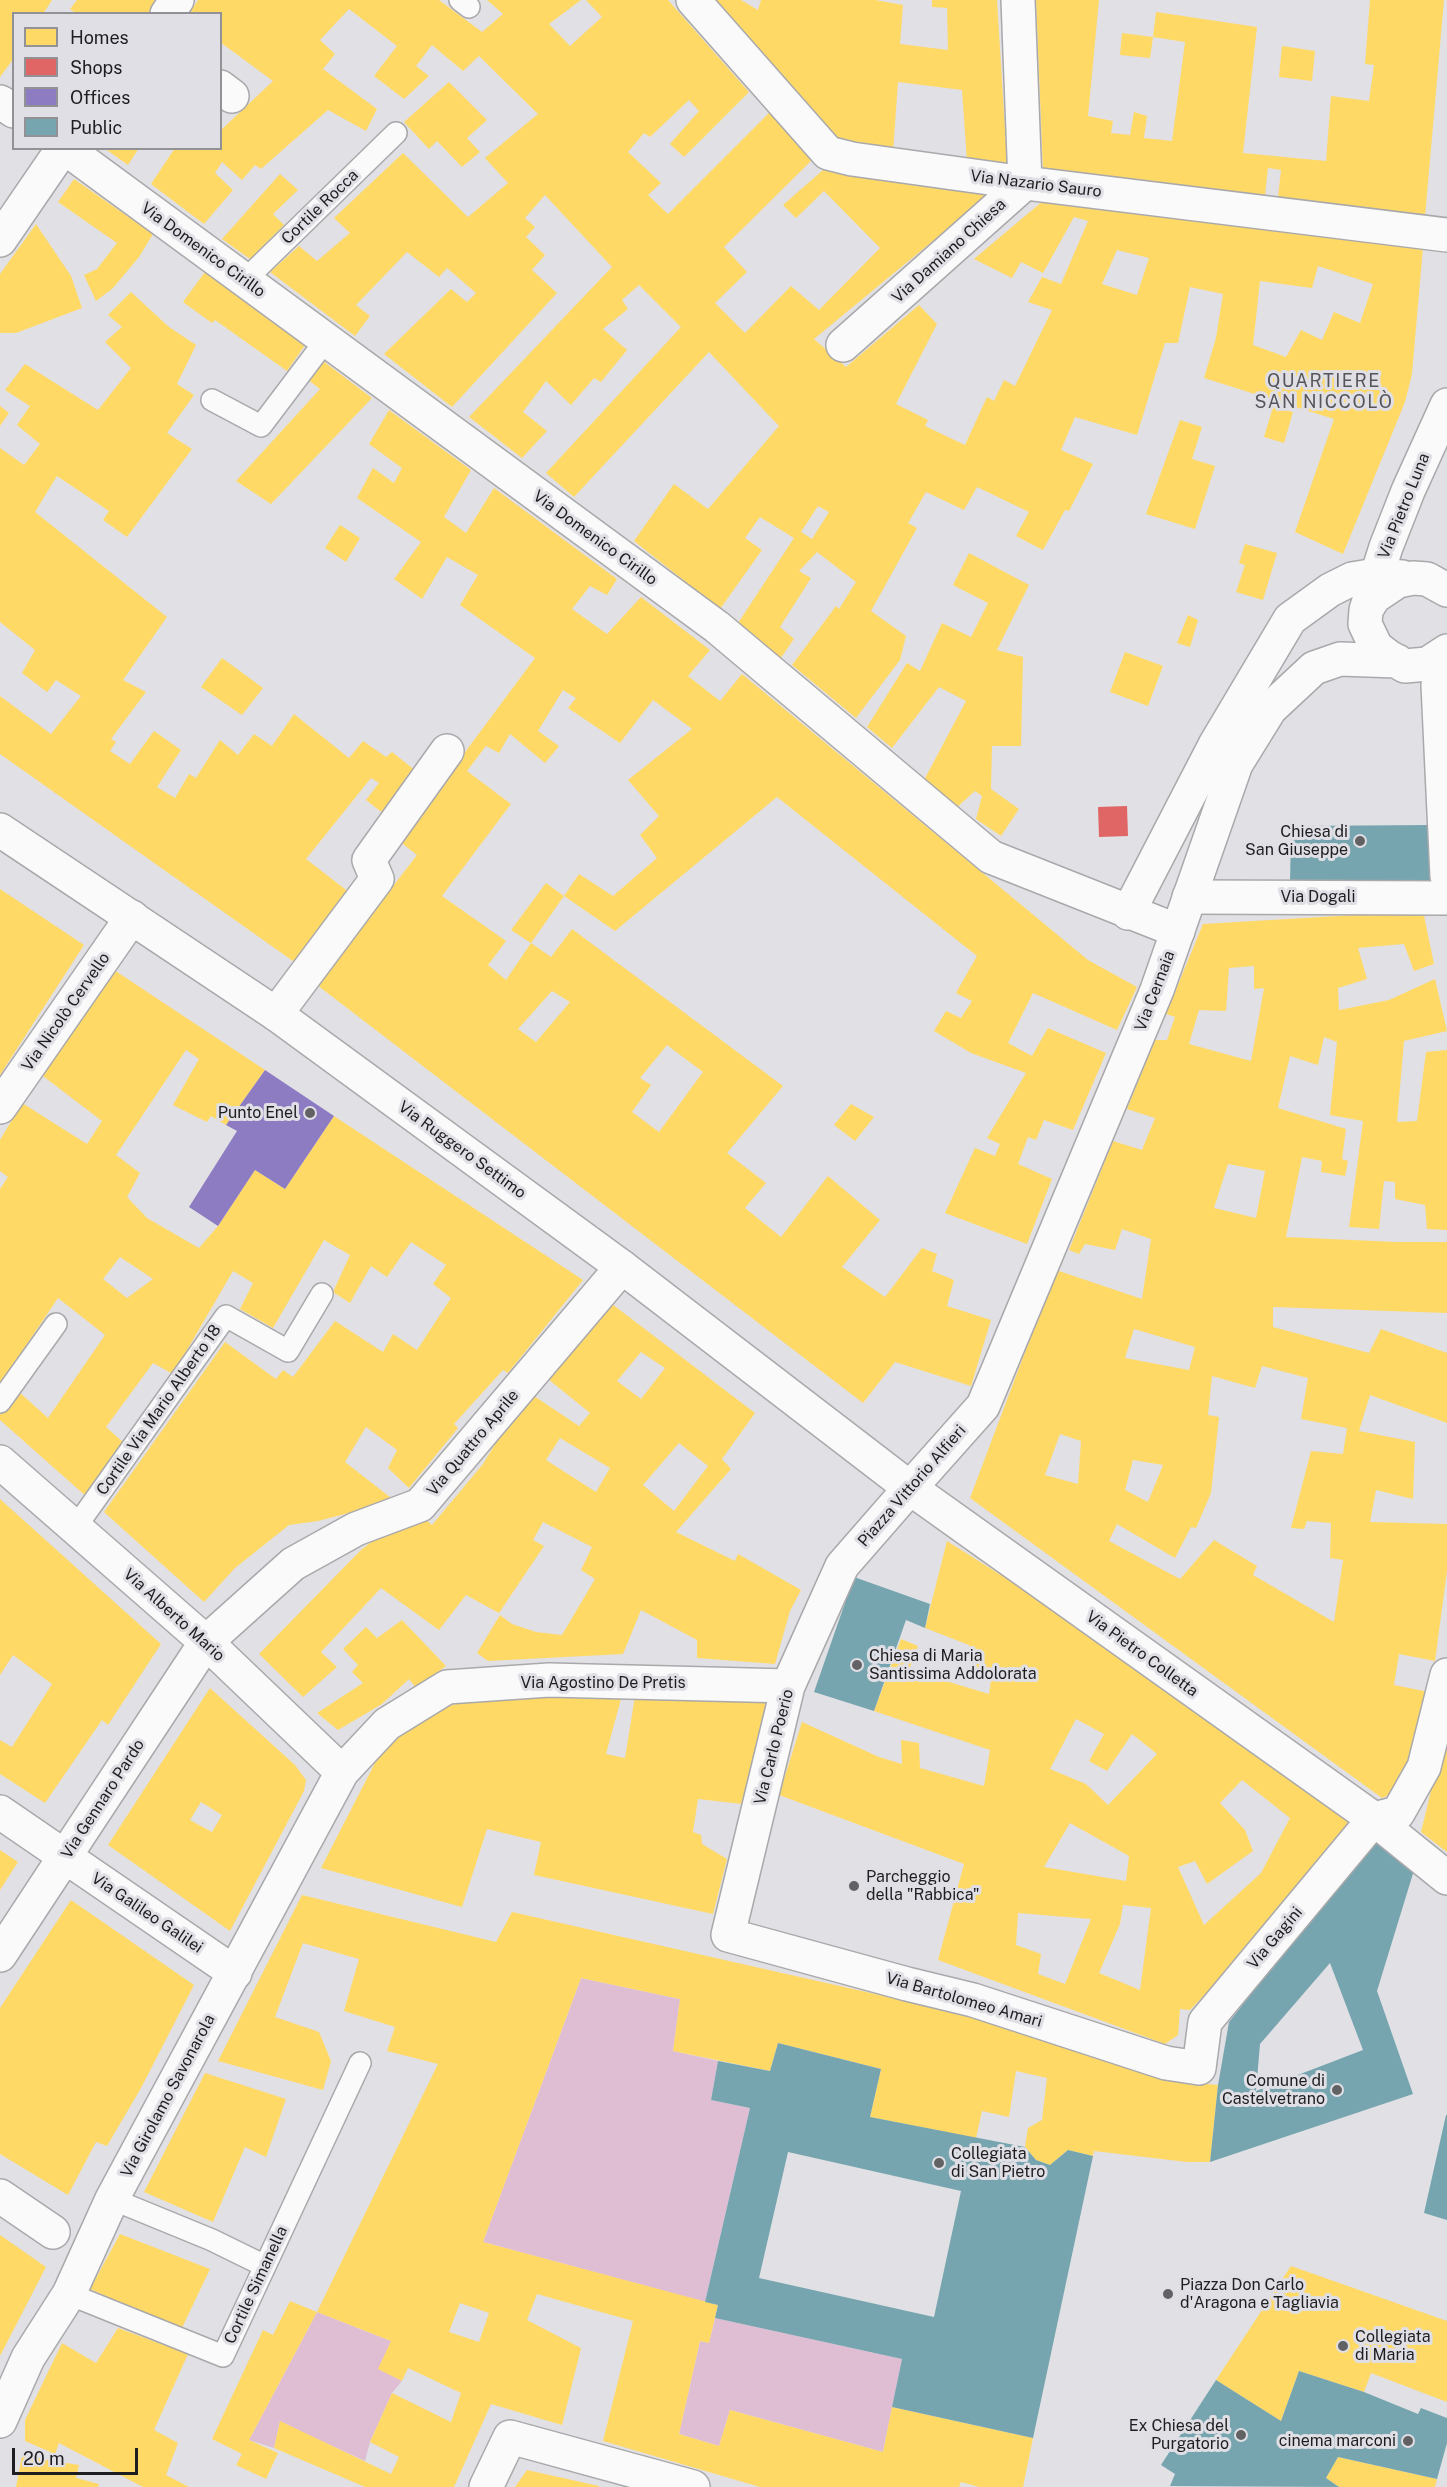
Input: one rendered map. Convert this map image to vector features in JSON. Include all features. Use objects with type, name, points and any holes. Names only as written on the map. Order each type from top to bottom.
[{"type":"street","points":[[168,12],[177,0]]},
{"type":"street","name":"Via Nazario Sauro","points":[[693,0],[828,153],[852,159],[1025,183],[1447,235]]},
{"type":"street","points":[[1018,0],[1025,183]]},
{"type":"street","points":[[0,240],[63,150]]},
{"type":"street","name":"Via Domenico Cirillo","points":[[67,150],[717,627],[992,857],[1178,931]]},
{"type":"street","name":"Via Damiano Chiesa","points":[[843,345],[1025,183]]},
{"type":"street","name":"Via Pietro Luna","points":[[1366,610],[1376,575],[1408,491],[1447,405]]},
{"type":"street","points":[[1128,913],[1215,745],[1290,619],[1330,590],[1352,579],[1376,575],[1427,579],[1447,590]]},
{"type":"street","points":[[1413,578],[1385,587],[1374,597],[1366,610],[1365,624],[1376,647],[1401,663],[1444,679],[1447,876]]},
{"type":"street","points":[[1401,663],[1426,664],[1447,651]]},
{"type":"street","name":"Via Cernaia","points":[[982,1406],[1153,1001],[1236,764],[1270,709],[1314,668],[1341,658],[1401,663]]},
{"type":"street","points":[[276,1014],[377,879],[369,860],[447,751]]},
{"type":"street","name":"Via Ruggero Settimo","points":[[0,830],[276,1014],[622,1267],[910,1488]]},
{"type":"street","name":"Via Dogali","points":[[1189,897],[1447,898]]},
{"type":"street","name":"Via Nicolò Cervello","points":[[0,1107],[132,917]]},
{"type":"street","name":"Via Quattro Aprile","points":[[206,1642],[293,1564],[356,1529],[420,1505],[622,1267]]},
{"type":"street","name":"Piazza Vittorio Alfieri","points":[[842,1566],[982,1406]]},
{"type":"street","name":"Via Alberto Mario","points":[[0,1462],[206,1642],[342,1773]]},
{"type":"street","name":"Via Pietro Colletta","points":[[910,1488],[1374,1819],[1447,1878]]},
{"type":"street","name":"Via Carlo Poerio","points":[[728,1935],[788,1686],[842,1566]]},
{"type":"street","name":"Via Gennaro Pardo","points":[[0,1955],[206,1642]]},
{"type":"street","points":[[1374,1819],[1398,1813],[1424,1767],[1447,1675]]},
{"type":"street","name":"Via Agostino De Pretis","points":[[342,1773],[387,1724],[447,1687],[549,1680],[788,1686]]},
{"type":"street","name":"Via Girolamo Savonarola","points":[[0,2421],[28,2358],[69,2294],[112,2199],[342,1773]]},
{"type":"street","name":"Via Galileo Galilei","points":[[0,1812],[235,1973]]},
{"type":"street","name":"Via Gagini","points":[[1199,2068],[1205,2022],[1374,1819]]},
{"type":"street","name":"Via Bartolomeo Amari","points":[[728,1935],[973,2000],[1166,2063],[1199,2068]]},
{"type":"street","points":[[0,2196],[53,2232]]},
{"type":"street","points":[[486,2487],[510,2437],[693,2487]]},
{"type":"lane","name":"Cortile Rocca","points":[[245,280],[396,133]]},
{"type":"lane","points":[[212,400],[261,426],[326,340]]},
{"type":"lane","name":"Cortile Via Mario Alberto 18","points":[[75,1528],[226,1316],[288,1351],[322,1294]]},
{"type":"lane","points":[[0,1402],[56,1324]]},
{"type":"lane","name":"Cortile Simanella","points":[[69,2294],[223,2356],[360,2063]]},
{"type":"lane","points":[[112,2199],[212,2240],[265,2266]]},
{"type":"shaded area","points":[[581,1978],[680,1999],[673,2051],[718,2061],[711,2100],[750,2108],[705,2302],[483,2242]]},
{"type":"shaded area","points":[[317,2312],[391,2341],[379,2369],[402,2381],[392,2393],[370,2442],[365,2461],[280,2422],[274,2448],[249,2440]]},
{"type":"shaded area","points":[[715,2318],[902,2359],[883,2452],[730,2410],[719,2446],[679,2434],[700,2341],[709,2343]]},
{"type":"building: Homes","points":[[0,0],[52,0],[44,12],[12,12],[12,61],[0,77]]},
{"type":"building: Homes","points":[[77,0],[158,0],[150,12],[74,12],[70,9]]},
{"type":"building: Homes","points":[[198,0],[439,0],[482,32],[503,14],[487,0],[581,0],[549,24],[570,46],[602,17],[586,0],[668,0],[749,92],[684,157],[670,144],[699,111],[689,100],[650,137],[644,133],[628,152],[661,183],[648,195],[668,214],[770,112],[813,159],[724,247],[747,272],[715,303],[745,333],[791,286],[819,310],[880,248],[824,191],[796,218],[783,205],[823,170],[991,193],[814,339],[846,367],[919,305],[937,324],[896,404],[928,420],[925,426],[965,445],[987,397],[994,401],[1004,380],[1015,386],[1052,310],[1028,302],[1042,277],[1061,284],[1088,221],[1074,217],[1043,273],[1021,262],[1012,278],[974,259],[1044,200],[1423,247],[1412,374],[1405,402],[1343,554],[1295,532],[1334,419],[1204,378],[1216,338],[1223,294],[1190,287],[1178,343],[1165,343],[1137,435],[1075,417],[1061,450],[1093,464],[1069,511],[1065,510],[1043,550],[1016,536],[1029,512],[977,487],[964,510],[926,492],[908,523],[917,528],[871,611],[906,636],[900,660],[856,718],[792,665],[836,606],[839,609],[856,582],[817,552],[799,571],[811,578],[780,627],[794,639],[780,659],[738,623],[794,538],[760,517],[745,538],[762,550],[720,609],[634,541],[674,484],[708,509],[779,426],[709,352],[574,497],[546,473],[681,327],[639,285],[622,300],[628,309],[603,329],[627,350],[601,382],[594,378],[571,405],[546,381],[523,412],[547,431],[522,458],[469,417],[612,267],[545,195],[525,218],[535,227],[526,237],[545,255],[532,270],[557,293],[452,407],[384,354],[451,289],[467,302],[476,293],[447,268],[439,277],[407,252],[356,305],[370,316],[355,336],[270,272],[299,246],[317,261],[350,233],[334,218],[403,153],[468,217],[508,183],[485,158],[538,114],[479,56],[463,71],[432,45],[416,66],[429,76],[404,99],[374,76],[397,46],[349,9],[320,40],[335,54],[323,69],[377,109],[366,131],[328,110],[261,169],[255,165],[242,180],[222,162],[215,173],[233,190],[204,224],[151,184],[174,150],[222,150],[222,129],[273,81],[222,43],[222,12],[190,12]],"holes":[[[1117,250],[1149,258],[1137,295],[1102,284]],[[1318,266],[1373,284],[1360,323],[1334,312],[1322,340],[1301,330],[1286,357],[1253,345],[1260,281],[1312,288]],[[818,506],[829,512],[812,539],[801,532]]]},
{"type":"building: Homes","points":[[711,0],[741,0],[758,10],[761,0],[875,0],[903,5],[900,44],[948,50],[947,8],[932,7],[932,0],[997,0],[1007,162],[967,161],[962,90],[898,82],[893,152],[836,142]]},
{"type":"building: Homes","points":[[1036,0],[1099,0],[1088,116],[1113,121],[1111,133],[1130,135],[1134,112],[1147,116],[1144,138],[1172,141],[1185,42],[1153,37],[1156,12],[1257,27],[1243,153],[1326,161],[1331,96],[1369,101],[1374,65],[1365,64],[1370,0],[1444,0],[1425,217],[1278,197],[1281,170],[1268,168],[1265,195],[1043,170]]},
{"type":"building: Homes","points":[[1122,33],[1153,37],[1150,58],[1120,55]]},
{"type":"building: Homes","points":[[1282,46],[1315,51],[1312,81],[1279,77]]},
{"type":"building: Homes","points":[[449,82],[487,120],[467,138],[480,152],[462,167],[437,141],[429,149],[404,122]]},
{"type":"building: Homes","points":[[107,150],[138,150],[128,165]]},
{"type":"building: Homes","points":[[280,174],[298,190],[273,214],[284,225],[250,259],[222,239]]},
{"type":"building: Homes","points":[[74,179],[153,234],[139,257],[113,288],[96,301],[84,275],[97,269],[117,243],[58,202]]},
{"type":"building: Homes","points":[[36,224],[71,276],[82,308],[16,333],[0,333],[0,274]]},
{"type":"building: Homes","points":[[205,272],[305,345],[287,371],[215,320],[212,323],[183,302]]},
{"type":"building: Homes","points":[[131,292],[169,327],[196,345],[177,384],[194,395],[167,433],[192,449],[127,537],[103,520],[109,511],[57,476],[35,512],[167,617],[123,680],[146,692],[111,739],[116,742],[110,751],[130,764],[154,731],[181,750],[157,787],[175,798],[189,774],[196,778],[220,740],[238,755],[254,734],[272,746],[294,714],[349,758],[363,741],[386,757],[392,752],[416,771],[384,814],[366,800],[379,783],[371,778],[306,859],[354,896],[300,966],[0,754],[0,696],[51,734],[81,696],[56,680],[47,692],[22,673],[35,650],[0,622],[0,448],[24,465],[40,444],[17,425],[30,406],[5,390],[25,364],[98,410],[131,368],[105,342],[122,327],[108,315]]},
{"type":"building: Homes","points":[[323,361],[372,398],[271,504],[236,481],[320,389],[307,379]]},
{"type":"building: Homes","points":[[0,406],[9,413],[0,426]]},
{"type":"building: Homes","points":[[1273,407],[1293,412],[1284,443],[1264,437]]},
{"type":"building: Homes","points":[[389,410],[471,470],[444,517],[466,533],[494,488],[617,579],[607,595],[590,586],[572,609],[607,634],[641,597],[710,650],[688,676],[720,701],[742,674],[1088,960],[1137,987],[1117,1030],[1033,993],[1008,1043],[1032,1056],[1048,1028],[1106,1053],[1073,1130],[1044,1120],[1036,1140],[1028,1137],[1018,1164],[1052,1179],[1027,1244],[945,1213],[975,1148],[995,1156],[1000,1144],[987,1138],[1026,1073],[971,1053],[934,1031],[946,1011],[961,1018],[972,1001],[956,993],[977,956],[777,797],[615,931],[564,896],[579,874],[613,896],[657,858],[640,835],[659,816],[628,780],[692,729],[653,700],[620,743],[568,708],[576,698],[563,690],[538,731],[559,746],[545,763],[510,734],[499,753],[486,746],[467,771],[511,804],[442,896],[506,941],[488,965],[506,980],[531,943],[551,957],[572,929],[783,1086],[727,1153],[766,1183],[745,1208],[781,1237],[828,1176],[880,1220],[842,1267],[885,1297],[922,1248],[937,1254],[932,1271],[954,1280],[947,1306],[991,1320],[971,1386],[895,1362],[863,1403],[317,985],[417,855],[399,841],[535,658],[460,605],[478,575],[447,557],[422,599],[394,579],[421,542],[357,498],[373,468],[394,483],[402,468],[369,444]],"holes":[[[552,991],[570,1002],[536,1042],[518,1029]],[[667,1045],[703,1072],[659,1132],[632,1112],[651,1085],[640,1078]]]},
{"type":"building: Homes","points":[[1180,420],[1202,427],[1192,459],[1215,466],[1195,529],[1146,514]]},
{"type":"building: Homes","points":[[340,525],[360,538],[346,562],[325,548]]},
{"type":"building: Homes","points":[[1245,544],[1277,553],[1263,600],[1236,592],[1245,565],[1239,563]]},
{"type":"building: Homes","points":[[969,553],[1029,585],[997,650],[1023,657],[1021,746],[992,746],[991,789],[1019,809],[1001,836],[976,819],[982,796],[975,791],[955,809],[923,782],[966,701],[939,687],[892,748],[867,727],[907,663],[920,671],[942,623],[971,637],[988,603],[953,585]]},
{"type":"building: Homes","points":[[1188,615],[1198,620],[1190,647],[1177,643]]},
{"type":"building: Homes","points":[[1125,652],[1163,666],[1148,706],[1110,692]]},
{"type":"building: Homes","points":[[222,658],[263,688],[242,715],[201,687]]},
{"type":"building: Homes","points":[[546,883],[564,896],[531,943],[511,930]]},
{"type":"building: Homes","points":[[0,889],[84,945],[0,1075]]},
{"type":"building: Homes","points":[[1423,911],[1434,964],[1414,971],[1404,944],[1358,948],[1367,979],[1338,988],[1339,1010],[1389,1000],[1435,979],[1447,1031],[1404,1041],[1397,1122],[1417,1121],[1426,1052],[1447,1050],[1447,1230],[1427,1229],[1425,1205],[1395,1199],[1395,1182],[1384,1181],[1379,1229],[1349,1227],[1363,1121],[1330,1115],[1337,1042],[1324,1037],[1318,1065],[1290,1056],[1278,1108],[1346,1129],[1342,1159],[1348,1161],[1345,1176],[1321,1172],[1322,1161],[1302,1157],[1286,1237],[1447,1242],[1447,1313],[1273,1307],[1273,1327],[1369,1353],[1381,1329],[1447,1353],[1447,1423],[1370,1395],[1359,1431],[1415,1442],[1413,1499],[1376,1490],[1370,1522],[1447,1524],[1447,1571],[1435,1661],[1399,1654],[1394,1685],[1429,1692],[1398,1791],[1382,1798],[970,1498],[1056,1270],[1142,1299],[1151,1239],[1122,1229],[1115,1250],[1085,1244],[1079,1254],[1069,1250],[1113,1141],[1142,1150],[1155,1118],[1127,1109],[1155,1040],[1167,1040],[1175,1017],[1166,1014],[1203,924]],"holes":[[[1254,966],[1254,989],[1264,988],[1251,1061],[1189,1044],[1199,1010],[1226,1011],[1229,968]],[[1228,1164],[1265,1171],[1256,1218],[1214,1208]],[[1134,1329],[1195,1347],[1189,1370],[1125,1358]],[[1262,1366],[1308,1378],[1301,1419],[1347,1428],[1343,1454],[1311,1451],[1291,1528],[1304,1529],[1307,1521],[1331,1523],[1330,1558],[1343,1560],[1334,1622],[1253,1575],[1257,1566],[1214,1540],[1180,1579],[1109,1541],[1117,1524],[1175,1558],[1191,1527],[1196,1528],[1211,1493],[1219,1417],[1208,1415],[1212,1376],[1255,1388]],[[1060,1434],[1081,1441],[1078,1484],[1045,1475]],[[1133,1460],[1163,1465],[1148,1502],[1125,1490]]]},
{"type":"building: Homes","points":[[111,968],[265,1070],[226,1125],[211,1116],[207,1122],[173,1105],[199,1059],[186,1050],[116,1155],[140,1173],[127,1197],[147,1218],[199,1248],[218,1226],[255,1170],[285,1189],[334,1116],[583,1280],[508,1373],[503,1370],[454,1424],[458,1428],[409,1488],[388,1468],[397,1450],[366,1427],[345,1462],[395,1501],[318,1521],[289,1525],[235,1568],[204,1602],[104,1512],[225,1342],[276,1379],[283,1370],[293,1377],[335,1321],[383,1352],[393,1334],[417,1350],[451,1298],[433,1284],[446,1265],[411,1242],[387,1277],[371,1266],[350,1303],[333,1292],[350,1255],[324,1240],[273,1328],[240,1309],[253,1283],[233,1271],[173,1374],[153,1363],[106,1427],[124,1443],[88,1498],[0,1420],[0,1413],[18,1391],[48,1418],[105,1335],[58,1298],[0,1384],[0,1189],[8,1177],[0,1171],[0,1140],[22,1103],[87,1144],[102,1121],[39,1073]],"holes":[[[120,1257],[153,1279],[127,1298],[103,1279]]]},
{"type":"building: Homes","points":[[851,1104],[874,1117],[855,1141],[834,1125]]},
{"type":"building: Homes","points":[[612,1304],[755,1413],[722,1459],[731,1469],[676,1532],[735,1561],[738,1554],[801,1590],[790,1611],[775,1664],[697,1658],[697,1640],[641,1610],[623,1654],[488,1661],[477,1653],[500,1615],[512,1624],[536,1632],[562,1635],[595,1579],[581,1570],[592,1547],[543,1522],[533,1540],[544,1546],[499,1613],[466,1595],[439,1630],[381,1588],[321,1652],[337,1667],[303,1697],[259,1654],[361,1550],[392,1526],[405,1519],[426,1520],[432,1525],[483,1464],[503,1431],[534,1396],[579,1426],[590,1413],[548,1379]],"holes":[[[641,1352],[665,1368],[641,1399],[617,1381]],[[560,1438],[610,1468],[596,1492],[546,1460]],[[679,1443],[708,1466],[674,1511],[643,1485]]]},
{"type":"building: Homes","points":[[0,1499],[161,1644],[108,1725],[102,1720],[45,1803],[0,1774],[0,1740],[12,1747],[52,1684],[13,1655],[0,1675]]},
{"type":"building: Homes","points":[[947,1541],[1053,1608],[1355,1824],[1291,1905],[1190,2010],[1180,2009],[1178,2035],[1165,2044],[938,1960],[964,1864],[779,1795],[802,1722],[879,1757],[902,1764],[901,1740],[919,1743],[920,1768],[984,1786],[990,1750],[874,1711],[901,1639],[918,1646],[909,1670],[989,1694],[992,1673],[974,1668],[969,1645],[925,1628]],"holes":[[[1076,1719],[1104,1734],[1089,1761],[1107,1771],[1132,1734],[1157,1754],[1108,1805],[1086,1784],[1050,1769]],[[1242,1780],[1290,1818],[1261,1873],[1204,1925],[1178,1867],[1195,1861],[1207,1884],[1253,1851],[1245,1830],[1220,1803]],[[1070,1823],[1129,1856],[1126,1881],[1044,1867]],[[1123,1905],[1151,1908],[1140,1990],[1099,1973],[1120,1924]],[[1018,1913],[1091,1919],[1065,1984],[1038,1974],[1041,1954],[1016,1945]]]},
{"type":"building: Homes","points":[[402,1620],[446,1666],[416,1688],[409,1679],[382,1704],[338,1730],[317,1713],[363,1683],[352,1672],[358,1665],[343,1649],[366,1627],[377,1638]]},
{"type":"building: Homes","points":[[210,1688],[295,1765],[306,1780],[304,1791],[230,1931],[108,1845]],"holes":[[[201,1802],[222,1815],[212,1832],[190,1820]]]},
{"type":"building: Homes","points":[[635,1696],[769,1700],[742,1804],[698,1799],[693,1832],[701,1835],[702,1844],[727,1859],[713,1914],[534,1875],[541,1842],[487,1829],[462,1907],[321,1868],[377,1759],[416,1714],[485,1697],[621,1699],[606,1754],[625,1758]]},
{"type":"building: Homes","points":[[1447,1729],[1447,1852],[1421,1832]]},
{"type":"building: Homes","points":[[0,1850],[18,1862],[0,1890]]},
{"type":"building: Homes","points":[[302,1895],[496,1942],[512,1912],[977,2017],[1175,2081],[1218,2085],[1210,2162],[1187,2162],[1094,2151],[1093,2156],[1068,2150],[1050,2165],[1036,2160],[1025,2147],[1028,2128],[1042,2120],[1047,2078],[1016,2071],[1009,2117],[982,2111],[976,2138],[870,2117],[881,2069],[778,2043],[770,2071],[673,2051],[680,1999],[581,1978],[483,2242],[718,2305],[709,2343],[700,2341],[679,2434],[719,2446],[730,2410],[883,2452],[892,2407],[1033,2438],[1023,2487],[979,2487],[961,2482],[959,2487],[760,2487],[603,2441],[633,2321],[537,2294],[527,2320],[581,2348],[562,2425],[491,2404],[454,2487],[365,2487],[274,2448],[280,2421],[391,2474],[399,2457],[370,2442],[392,2393],[451,2422],[461,2393],[408,2368],[402,2381],[378,2369],[391,2341],[317,2312],[438,2064],[387,2051],[395,2027],[344,2011],[359,1959],[303,1943],[275,2017],[319,2032],[331,2061],[323,2090],[218,2061]],"holes":[[[460,2303],[489,2313],[479,2342],[449,2332]]]},
{"type":"building: Homes","points":[[71,1900],[194,1985],[141,2088],[107,2146],[96,2142],[68,2195],[0,2154],[0,2008]]},
{"type":"building: Homes","points":[[205,2073],[286,2099],[266,2157],[245,2147],[213,2222],[144,2192]]},
{"type":"building: Homes","points":[[120,2234],[210,2269],[181,2330],[90,2289]]},
{"type":"building: Homes","points":[[0,2235],[46,2267],[0,2356]]},
{"type":"building: Homes","name":"Collegiata di Maria","points":[[1291,2266],[1447,2321],[1447,2402],[1371,2373],[1364,2392],[1299,2371],[1281,2421],[1216,2380]]},
{"type":"building: Homes","points":[[290,2301],[317,2312],[249,2440],[278,2453],[266,2479],[236,2465],[242,2454],[212,2439],[263,2330],[273,2335]]},
{"type":"building: Homes","points":[[118,2328],[188,2354],[154,2430],[178,2443],[166,2475],[189,2487],[143,2487],[59,2443],[55,2454],[25,2441],[25,2420],[62,2343],[96,2363]]},
{"type":"building: Homes","points":[[22,2456],[79,2465],[76,2478],[99,2484],[98,2487],[16,2487]]},
{"type":"building: Homes","points":[[1338,2457],[1437,2479],[1435,2487],[1339,2487],[1326,2478]]},
{"type":"building: Homes","points":[[527,2470],[599,2486],[599,2487],[515,2487]]},
{"type":"building: Shops","points":[[1127,806],[1128,836],[1099,837],[1098,807]]},
{"type":"building: Offices","points":[[265,1070],[334,1116],[285,1189],[255,1170],[218,1226],[189,1207],[237,1131],[226,1125]]},
{"type":"building: Public","name":"Chiesa di San Giuseppe","points":[[1430,825],[1430,884],[1290,885],[1291,826]]},
{"type":"building: Public","name":"Chiesa di Maria Santissima Addolorata","points":[[854,1577],[930,1604],[925,1628],[906,1620],[874,1711],[814,1692]]},
{"type":"building: Public","points":[[1373,1839],[1415,1867],[1377,1991],[1413,2094],[1210,2162],[1218,2085],[1229,2022]],"holes":[[[1330,1963],[1363,2050],[1256,2091],[1260,2044]]]},
{"type":"building: Public","points":[[778,2043],[881,2069],[870,2117],[1025,2147],[1036,2160],[1050,2165],[1068,2150],[1093,2156],[1033,2438],[892,2407],[902,2359],[715,2318],[718,2305],[705,2302],[750,2108],[711,2100],[718,2061],[770,2071]],"holes":[[[788,2152],[961,2191],[934,2317],[759,2278]]]},
{"type":"building: Public","points":[[1447,2115],[1447,2220],[1424,2213]]},
{"type":"building: Public","points":[[1299,2371],[1364,2392],[1418,2414],[1421,2408],[1447,2418],[1447,2443],[1437,2479],[1338,2457],[1326,2478],[1339,2487],[1170,2486],[1175,2474],[1161,2465],[1216,2380],[1281,2421]]},
{"type":"place","name":"Chiesa di San Giuseppe","points":[[1360,841]]},
{"type":"place","name":"Punto Enel","points":[[310,1113]]},
{"type":"place","name":"Chiesa di Maria Santissima Addolorata","points":[[857,1665]]},
{"type":"place","name":"Parcheggio della \"Rabbica\"","points":[[854,1886]]},
{"type":"place","name":"Comune di Castelvetrano","points":[[1337,2090]]},
{"type":"place","name":"Collegiata di San Pietro","points":[[939,2163]]},
{"type":"place","name":"Piazza Don Carlo d'Aragona e Tagliavia","points":[[1168,2294]]},
{"type":"place","name":"Collegiata di Maria","points":[[1343,2346]]},
{"type":"place","name":"Ex Chiesa del Purgatorio","points":[[1241,2435]]},
{"type":"place","name":"cinema marconi","points":[[1408,2441]]},
{"type":"district","name":"QUARTIERE SAN NICCOLÒ","points":[[1324,391]]}]
